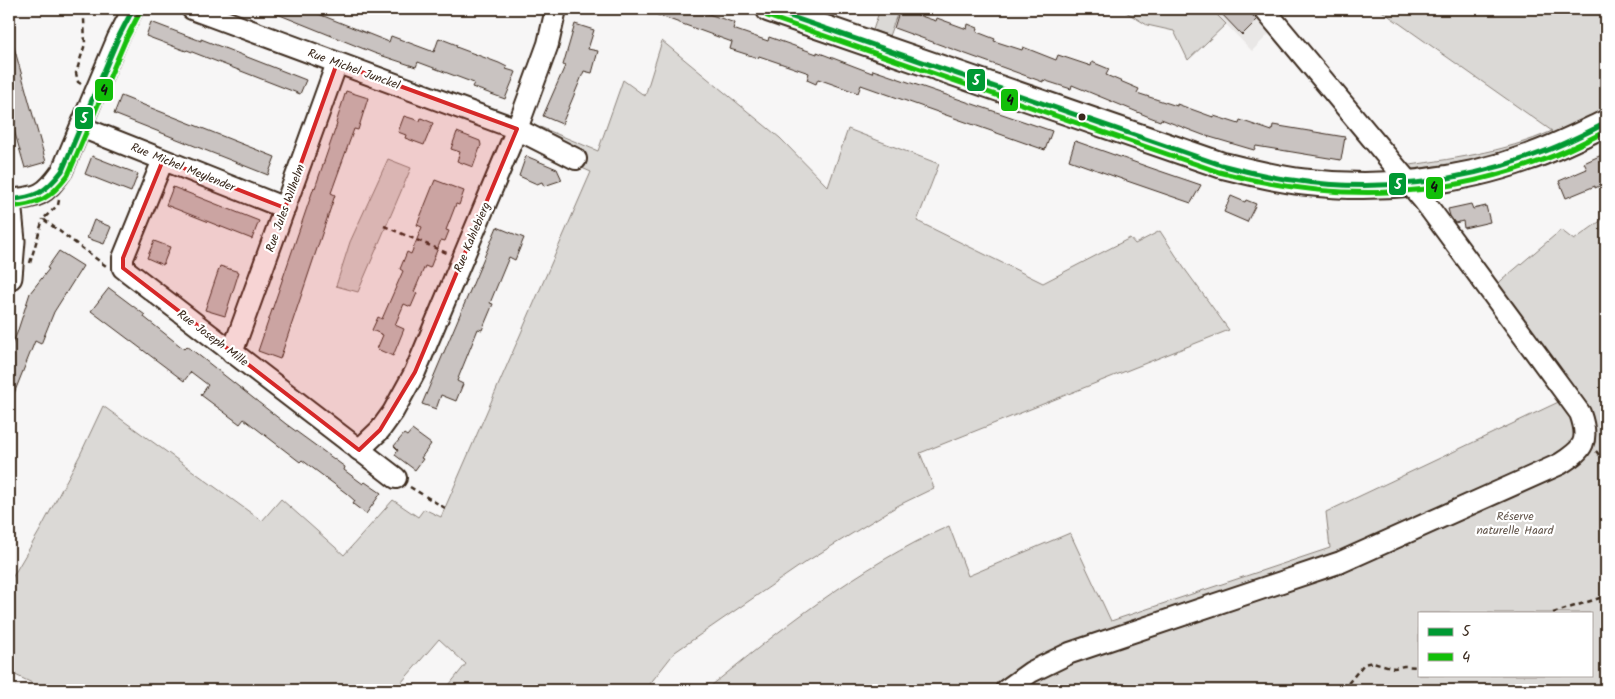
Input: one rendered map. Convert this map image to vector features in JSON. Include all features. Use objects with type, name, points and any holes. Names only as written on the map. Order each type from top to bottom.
[{"type":"main road","points":[[769,9],[1221,165],[1304,182],[1351,185],[1410,183],[1472,174],[1528,158],[1606,124]]},
{"type":"main road","points":[[9,211],[12,241],[9,277]]},
{"type":"street","points":[[9,200],[33,198],[50,188],[62,171],[118,38],[134,9]]},
{"type":"street","name":"Rue Michel Junckel","points":[[192,9],[517,129],[576,159]]},
{"type":"street","name":"Rue Kahlebierg","points":[[359,450],[380,430],[393,412],[415,372],[517,129],[548,44],[556,9]]},
{"type":"street","points":[[1006,690],[1031,672],[1070,653],[1341,562],[1560,464],[1575,455],[1584,442],[1585,427],[1580,413],[1410,183],[1269,16]]},
{"type":"street","name":"Rue Jules Wilhelm","points":[[232,353],[337,63]]},
{"type":"street","name":"Rue Michel Meylender","points":[[81,127],[285,208]]},
{"type":"street","points":[[123,268],[123,258],[163,160]]},
{"type":"street","name":"Rue Joseph Mille","points":[[123,268],[396,478]]},
{"type":"path","points":[[84,19],[85,44],[76,73],[78,82],[95,92]]},
{"type":"path","points":[[62,171],[58,204],[43,219],[108,267],[123,268]]},
{"type":"path","points":[[384,226],[463,259]]},
{"type":"path","points":[[396,478],[445,508]]},
{"type":"path","points":[[1556,612],[1606,596]]},
{"type":"path","points":[[1332,690],[1346,686],[1364,664],[1373,662],[1394,668],[1404,666],[1418,667]]},
{"type":"highlighted area","points":[[337,63],[517,129],[415,372],[380,430],[359,450],[123,268],[123,258],[163,160],[285,208]]},
{"type":"shaded area","points":[[1211,9],[1259,9],[1276,27],[1252,51]]},
{"type":"green space","points":[[880,9],[899,9],[889,36],[873,30]]},
{"type":"green space","points":[[1121,9],[1211,9],[1226,24],[1188,60],[1174,31],[1147,25]]},
{"type":"green space","points":[[1379,9],[1606,9],[1606,108],[1556,133],[1476,160],[1400,171],[1397,167],[1495,150],[1533,139],[1552,131]]},
{"type":"green space","points":[[662,41],[780,138],[828,187],[848,129],[939,164],[917,221],[1043,283],[1130,238],[1135,244],[1160,231],[1229,330],[920,453],[934,488],[899,505],[804,563],[675,652],[645,690],[445,690],[466,664],[439,639],[395,690],[47,690],[9,672],[9,583],[80,455],[103,406],[262,521],[281,499],[344,555],[393,500],[418,517],[424,509],[441,517],[591,172],[532,146],[540,127],[598,151],[623,80],[645,96]]},
{"type":"green space","points":[[388,159],[411,168],[358,292],[336,286],[350,242]]},
{"type":"green space","name":"Réserve naturelle Haard","points":[[1606,217],[1606,690],[706,690],[763,644],[852,579],[916,542],[949,526],[968,576],[1070,533],[1111,621],[1330,548],[1326,512],[1567,398],[1489,291],[1561,230],[1574,240]]},
{"type":"building","points":[[265,9],[306,9],[389,42],[391,36],[434,52],[439,38],[516,72],[505,99],[472,87],[474,83],[418,62],[416,67],[374,53]]},
{"type":"building","points":[[644,9],[694,9],[735,23],[733,29],[768,41],[769,37],[817,54],[817,52],[872,73],[873,70],[1052,131],[1045,150],[861,85],[858,93],[818,79],[816,84],[807,80],[809,73],[759,56],[758,58],[730,49],[732,42]]},
{"type":"building","points":[[900,9],[936,21],[937,18],[967,29],[968,24],[978,28],[977,32],[995,39],[994,41],[1022,50],[1023,47],[1056,60],[1058,55],[1091,66],[1092,62],[1109,69],[1106,75],[1139,89],[1137,93],[1177,106],[1177,104],[1213,117],[1239,124],[1240,120],[1272,131],[1273,125],[1345,137],[1341,160],[1256,146],[1254,150],[1203,135],[1161,119],[1160,121],[1072,85],[1071,89],[1043,80],[1043,82],[894,28]]},
{"type":"building","points":[[1217,9],[1246,9],[1257,20],[1242,35]]},
{"type":"building","points":[[151,22],[201,41],[201,39],[306,80],[300,94],[146,36]]},
{"type":"building","points":[[575,24],[594,30],[588,49],[598,51],[592,73],[584,71],[562,124],[543,116],[565,66],[563,65]]},
{"type":"building","points":[[9,40],[12,40],[46,162],[25,168],[9,113]]},
{"type":"building","points":[[346,91],[368,98],[358,130],[354,129],[331,193],[335,195],[280,359],[258,351],[337,124]]},
{"type":"building","points":[[121,96],[275,157],[268,175],[114,114]]},
{"type":"building","points":[[404,116],[420,121],[421,118],[433,123],[424,145],[405,138],[406,135],[398,132]]},
{"type":"building","points":[[457,132],[480,141],[481,145],[473,167],[457,161],[460,152],[451,149]]},
{"type":"building","points":[[1075,141],[1201,185],[1191,203],[1130,182],[1069,160]]},
{"type":"building","points":[[1606,153],[1606,183],[1566,198],[1559,181],[1587,169],[1584,163]]},
{"type":"building","points":[[92,156],[138,174],[131,192],[85,174]]},
{"type":"building","points":[[526,156],[557,169],[562,180],[544,186],[542,182],[537,184],[519,176]]},
{"type":"building","points":[[435,180],[464,191],[459,205],[456,204],[446,230],[449,231],[445,241],[441,240],[430,268],[425,266],[414,292],[417,293],[411,307],[404,304],[395,325],[404,329],[393,356],[377,349],[383,335],[372,330],[378,317],[382,319],[403,271],[400,269],[407,252],[411,254],[422,227],[417,225]]},
{"type":"building","points":[[173,187],[259,221],[252,239],[166,205]]},
{"type":"building","points":[[1231,196],[1256,204],[1247,222],[1224,212]]},
{"type":"building","points":[[1471,204],[1473,209],[1486,206],[1490,222],[1464,228],[1463,221],[1455,223],[1448,209]]},
{"type":"building","points":[[94,220],[111,227],[104,244],[87,238]]},
{"type":"building","points":[[497,227],[524,238],[515,260],[509,257],[490,303],[493,304],[482,330],[478,329],[457,381],[463,384],[456,401],[441,395],[436,409],[422,404]]},
{"type":"building","points":[[154,241],[170,247],[163,265],[147,258]]},
{"type":"building","points":[[59,251],[83,266],[54,312],[41,344],[35,341],[9,406],[9,351],[30,293],[49,269],[47,268]]},
{"type":"building","points":[[220,266],[239,272],[225,316],[205,310]]},
{"type":"building","points":[[109,288],[145,315],[144,317],[184,349],[187,346],[286,424],[345,467],[344,470],[363,484],[365,482],[381,493],[366,514],[353,504],[355,501],[346,493],[302,460],[300,462],[244,419],[240,424],[201,395],[208,385],[191,372],[184,381],[91,311]]},
{"type":"building","points":[[412,430],[431,444],[415,470],[395,455],[398,450],[394,446],[404,434],[407,436]]},
{"type":"transit line","name":"5","points":[[9,200],[39,193],[62,171],[118,38],[133,9]]},
{"type":"transit line","name":"5","points":[[769,9],[1221,165],[1265,176],[1292,180],[1323,184],[1386,185],[1418,183],[1449,178],[1480,172],[1540,153],[1606,123]]},
{"type":"transit line","name":"4","points":[[10,207],[29,204],[43,199],[55,190],[68,175],[125,41],[140,12]]},
{"type":"transit line","name":"4","points":[[767,16],[1219,172],[1301,188],[1341,192],[1380,192],[1420,190],[1459,184],[1540,161],[1606,131]]},
{"type":"transit line","name":"5","points":[[9,211],[12,241],[9,277]]}]
